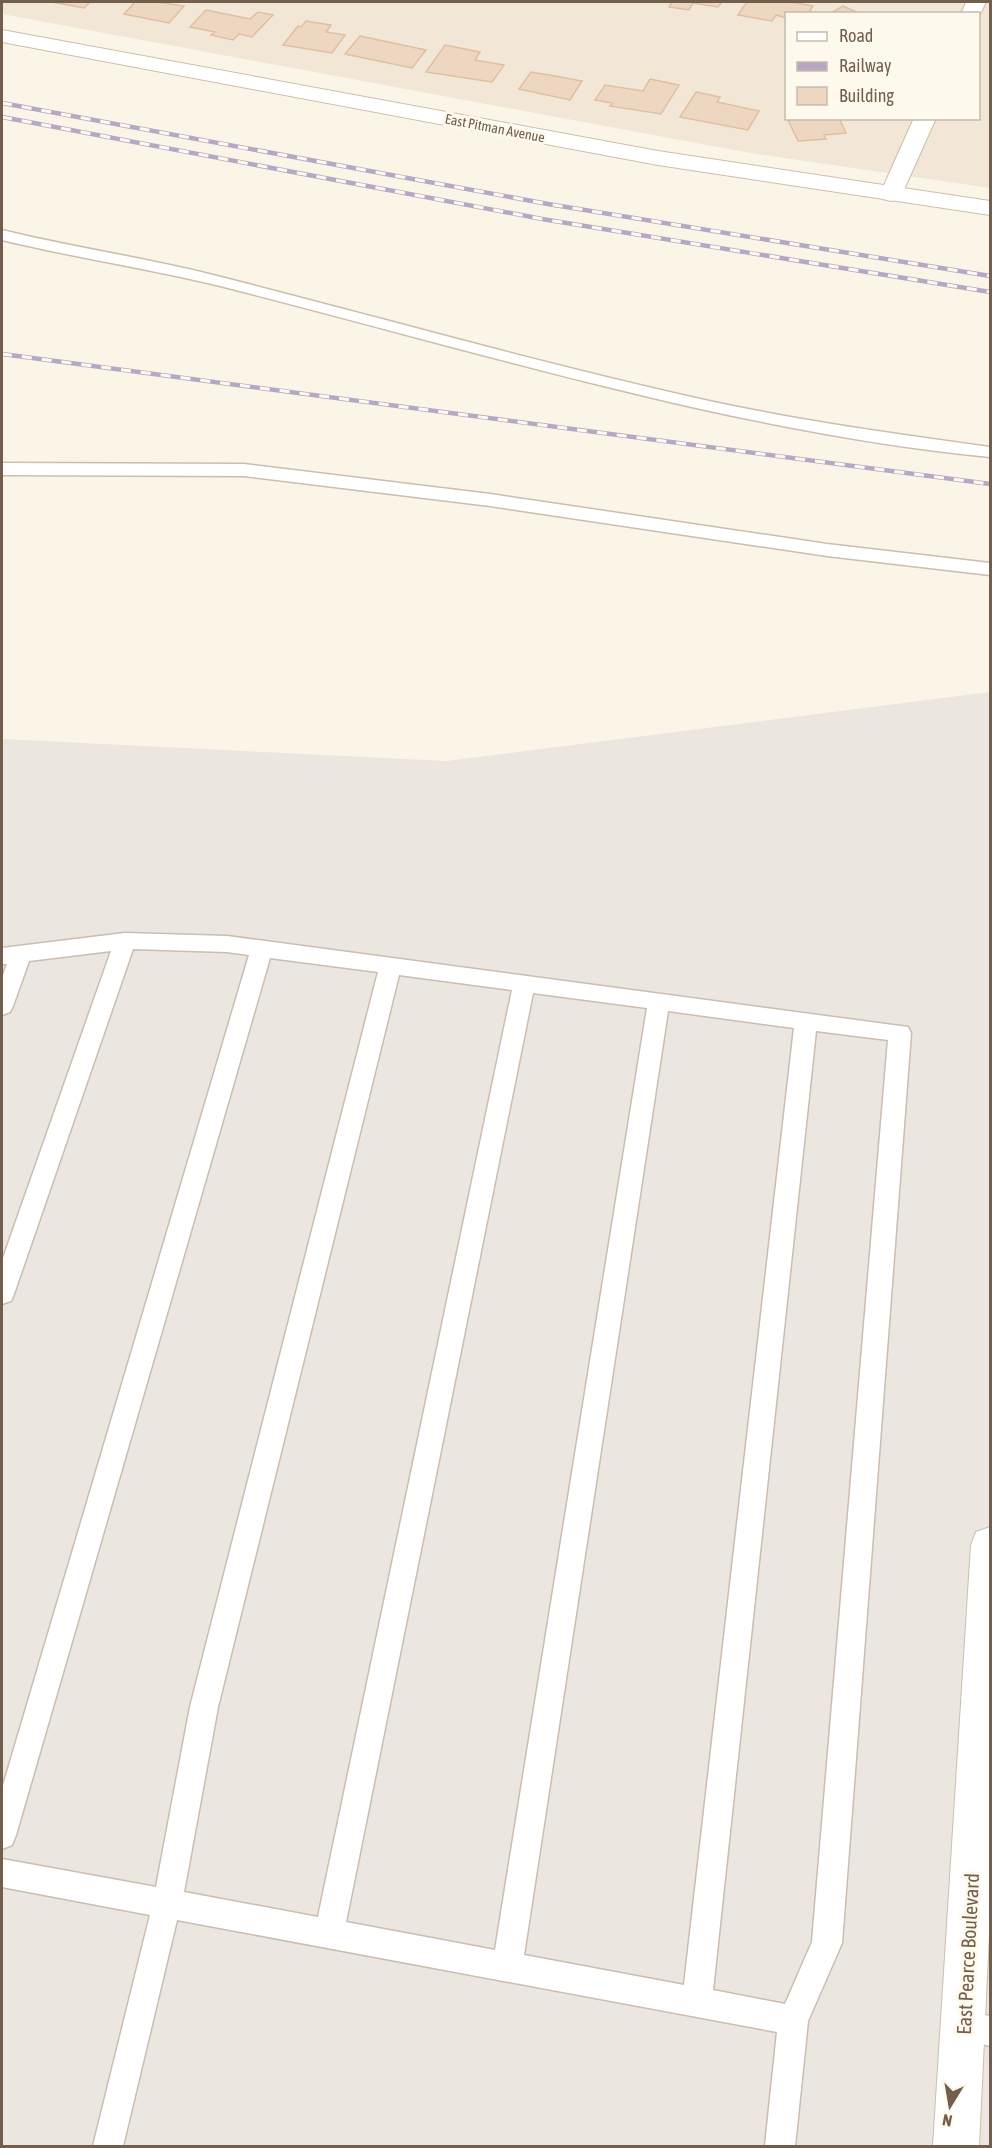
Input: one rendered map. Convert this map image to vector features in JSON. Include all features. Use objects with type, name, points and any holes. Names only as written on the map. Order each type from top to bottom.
[{"type":"street","name":"East Pitman Avenue","points":[[2,36],[658,158],[891,195],[990,208]]},
{"type":"street","points":[[891,195],[924,120]]},
{"type":"street","name":"East Pearce Boulevard","points":[[956,2146],[977,2028],[990,1545]]},
{"type":"lane","points":[[2,234],[50,247],[215,280],[453,344],[709,406],[830,430],[990,452]]},
{"type":"lane","points":[[2,469],[244,470],[490,500],[827,550],[990,569]]},
{"type":"lane","points":[[2,1294],[125,941]]},
{"type":"lane","points":[[2,1005],[11,955],[125,941],[227,944],[900,1033],[827,1943],[793,2020],[780,2146]]},
{"type":"lane","points":[[2,1835],[261,949]]},
{"type":"lane","points":[[108,2146],[167,1903],[204,1707],[391,965]]},
{"type":"lane","points":[[329,1933],[524,983]]},
{"type":"lane","points":[[507,1967],[659,1001]]},
{"type":"lane","points":[[697,2001],[806,1021]]},
{"type":"lane","points":[[2,1873],[793,2020]]},
{"type":"shaded area","points":[[2,2],[990,2],[990,188],[750,153],[2,14]]},
{"type":"shaded area","points":[[990,692],[990,2146],[2,2146],[2,739],[446,761]]},
{"type":"building","points":[[51,2],[90,2],[84,8]]},
{"type":"building","points":[[135,2],[184,6],[169,23],[124,14]]},
{"type":"building","points":[[672,2],[722,2],[718,7],[693,3],[689,10],[669,7]]},
{"type":"building","points":[[747,2],[791,2],[813,6],[809,12],[785,12],[785,18],[776,15],[772,21],[738,15]]},
{"type":"building","points":[[843,6],[856,12],[832,12]]},
{"type":"building","points":[[206,10],[250,19],[258,12],[273,15],[252,37],[239,34],[233,40],[211,35],[215,32],[190,27]]},
{"type":"building","points":[[306,21],[331,25],[326,32],[345,35],[332,53],[283,45],[298,26],[301,27]]},
{"type":"building","points":[[360,36],[426,50],[412,68],[345,54]]},
{"type":"building","points":[[445,45],[480,52],[475,60],[504,65],[492,82],[426,72]]},
{"type":"building","points":[[531,72],[582,81],[570,100],[519,89]]},
{"type":"building","points":[[650,79],[679,85],[661,114],[610,106],[612,103],[595,100],[605,85],[643,91]]},
{"type":"building","points":[[696,92],[720,97],[717,102],[759,111],[748,130],[680,117]]},
{"type":"building","points":[[788,120],[840,120],[846,133],[824,135],[826,139],[798,141]]},
{"type":"railway","points":[[2,103],[548,204],[990,276]]},
{"type":"railway","points":[[2,117],[542,219],[990,292]]},
{"type":"railway","points":[[2,354],[990,484]]}]
